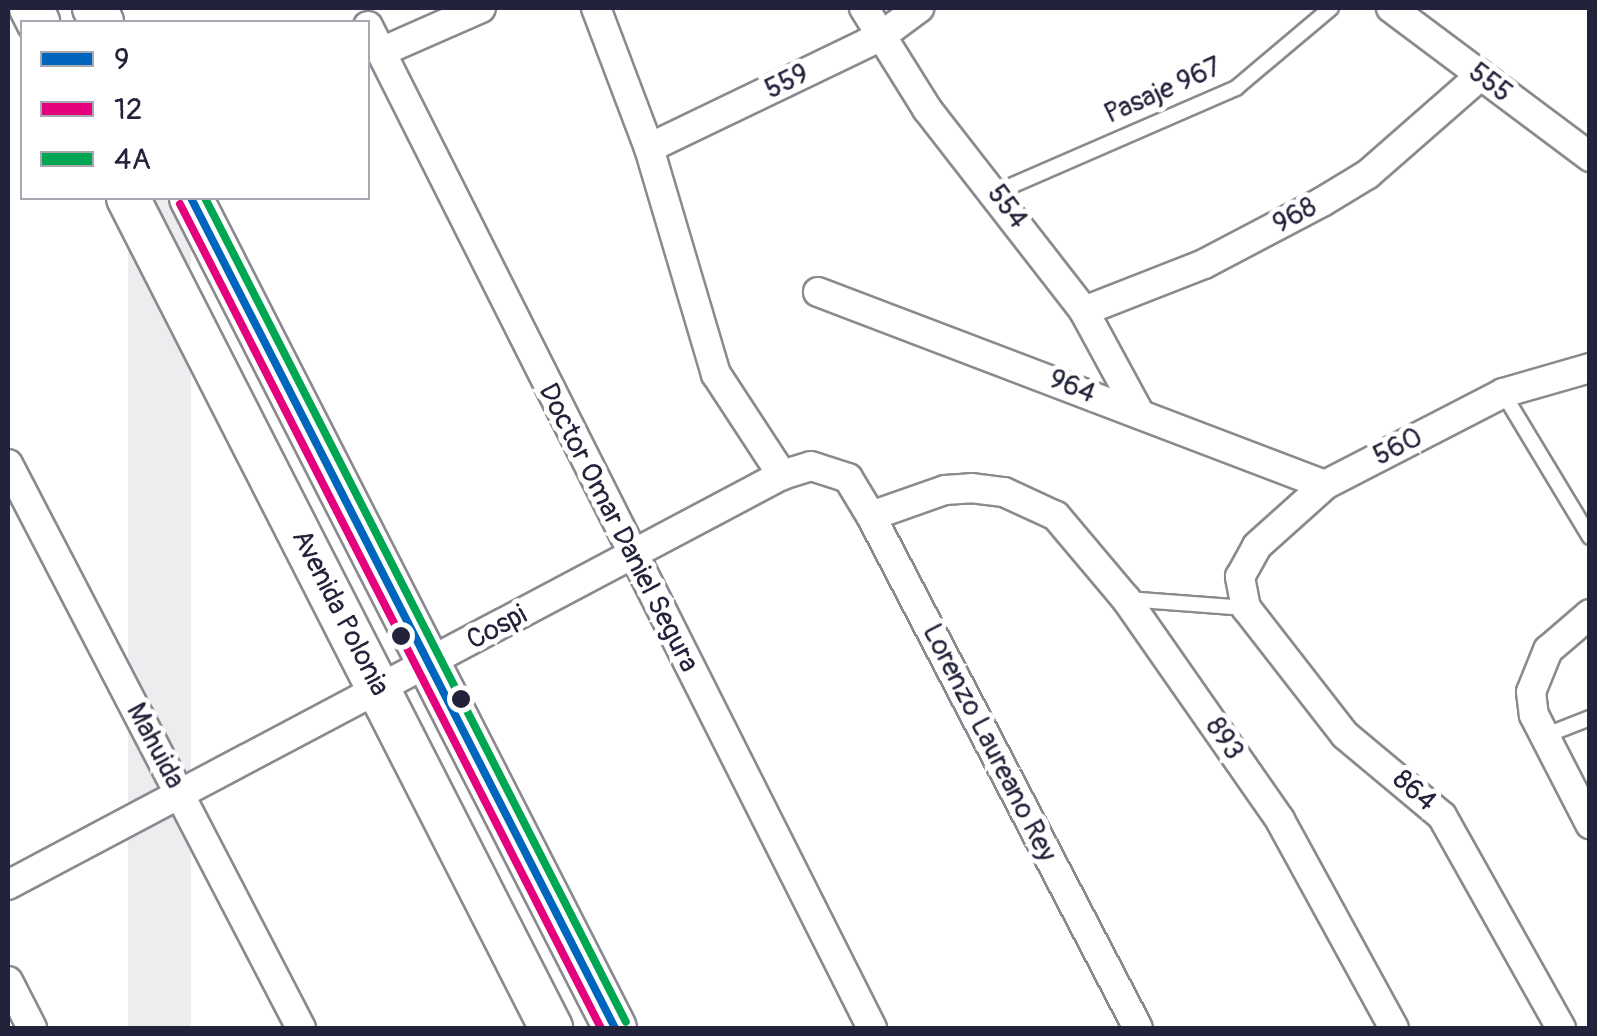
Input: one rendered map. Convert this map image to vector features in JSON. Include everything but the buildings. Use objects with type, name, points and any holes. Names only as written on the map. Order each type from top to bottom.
[{"type":"main road","name":"Avenida Polonia","points":[[129,200],[552,1028]]},
{"type":"main road","name":"Avenida Polonia","points":[[191,200],[615,1028]]},
{"type":"street","points":[[381,52],[480,8]]},
{"type":"street","points":[[596,8],[649,148],[716,374],[782,475]]},
{"type":"street","name":"554","points":[[864,8],[928,109],[997,192],[1084,312],[1140,414]]},
{"type":"street","name":"559","points":[[649,148],[880,37],[919,8]]},
{"type":"street","name":"555","points":[[1391,8],[1590,157]]},
{"type":"street","name":"Doctor Omar Daniel Segura","points":[[370,31],[631,557],[872,1028]]},
{"type":"street","name":"968","points":[[1084,312],[1204,264],[1322,202],[1368,174],[1480,76]]},
{"type":"street","name":"964","points":[[818,292],[1325,484]]},
{"type":"street","name":"560","points":[[1240,577],[1257,546],[1325,484],[1503,393],[1590,368]]},
{"type":"street","name":"Mahuida","points":[[8,464],[301,1028]]},
{"type":"street","name":"Cospi","points":[[8,884],[782,475],[811,466],[828,470]]},
{"type":"street","name":"Lorenzo Laureano Rey","points":[[828,470],[848,478],[871,516],[1138,1028]]},
{"type":"street","name":"893","points":[[871,516],[946,490],[1004,492],[1056,516],[1126,599],[1280,820],[1394,1028]]},
{"type":"street","name":"864","points":[[1240,577],[1246,608],[1345,734],[1442,816],[1561,1028]]},
{"type":"street","points":[[1590,614],[1548,650],[1536,670],[1532,704],[1544,736],[1590,824]]},
{"type":"street","points":[[8,981],[32,1028]]},
{"type":"lane","name":"Pasaje 967","points":[[997,192],[1236,88],[1332,8]]},
{"type":"lane","points":[[1503,393],[1590,536]]},
{"type":"lane","points":[[1126,599],[1246,608]]},
{"type":"lane","points":[[1544,736],[1590,718]]},
{"type":"shaded area","points":[[128,200],[191,200],[191,1028],[128,1028]]},
{"type":"transit line","name":"9","points":[[192,200],[615,1028]]},
{"type":"transit line","name":"4A","points":[[206,200],[626,1022]]},
{"type":"transit line","name":"12","points":[[180,204],[601,1028]]}]
